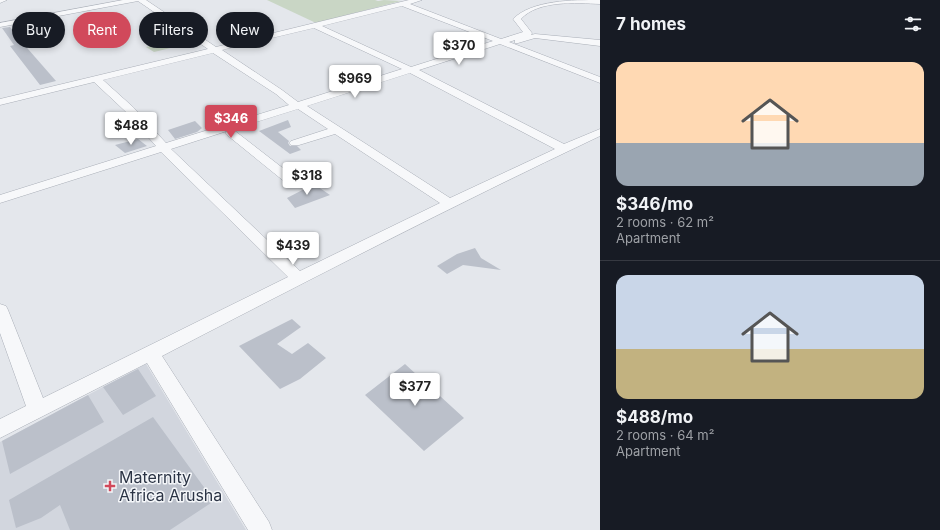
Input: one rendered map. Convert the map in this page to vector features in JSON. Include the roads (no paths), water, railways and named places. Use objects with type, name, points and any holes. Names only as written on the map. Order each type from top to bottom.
[{"type":"street","points":[[0,25],[114,2],[135,0]]},
{"type":"street","points":[[141,0],[213,49],[450,204]]},
{"type":"street","points":[[394,0],[600,80]]},
{"type":"street","points":[[0,102],[418,0]]},
{"type":"street","points":[[531,34],[518,21],[518,16],[528,9],[547,1],[600,2]]},
{"type":"street","points":[[314,25],[415,72],[564,149]]},
{"type":"street","points":[[0,205],[531,34],[582,42],[600,43]]},
{"type":"street","points":[[95,78],[129,109],[167,150],[299,279]]},
{"type":"street","points":[[0,199],[167,150],[231,133],[301,107]]},
{"type":"street","points":[[295,143],[336,130]]},
{"type":"street","points":[[0,429],[37,409],[151,354],[450,204],[600,132]]},
{"type":"street","points":[[231,133],[289,179]]},
{"type":"street","points":[[0,310],[37,409]]},
{"type":"street","points":[[151,354],[261,530]]},
{"type":"place","name":"Maternity Africa Arusha","points":[[110,486]]}]
